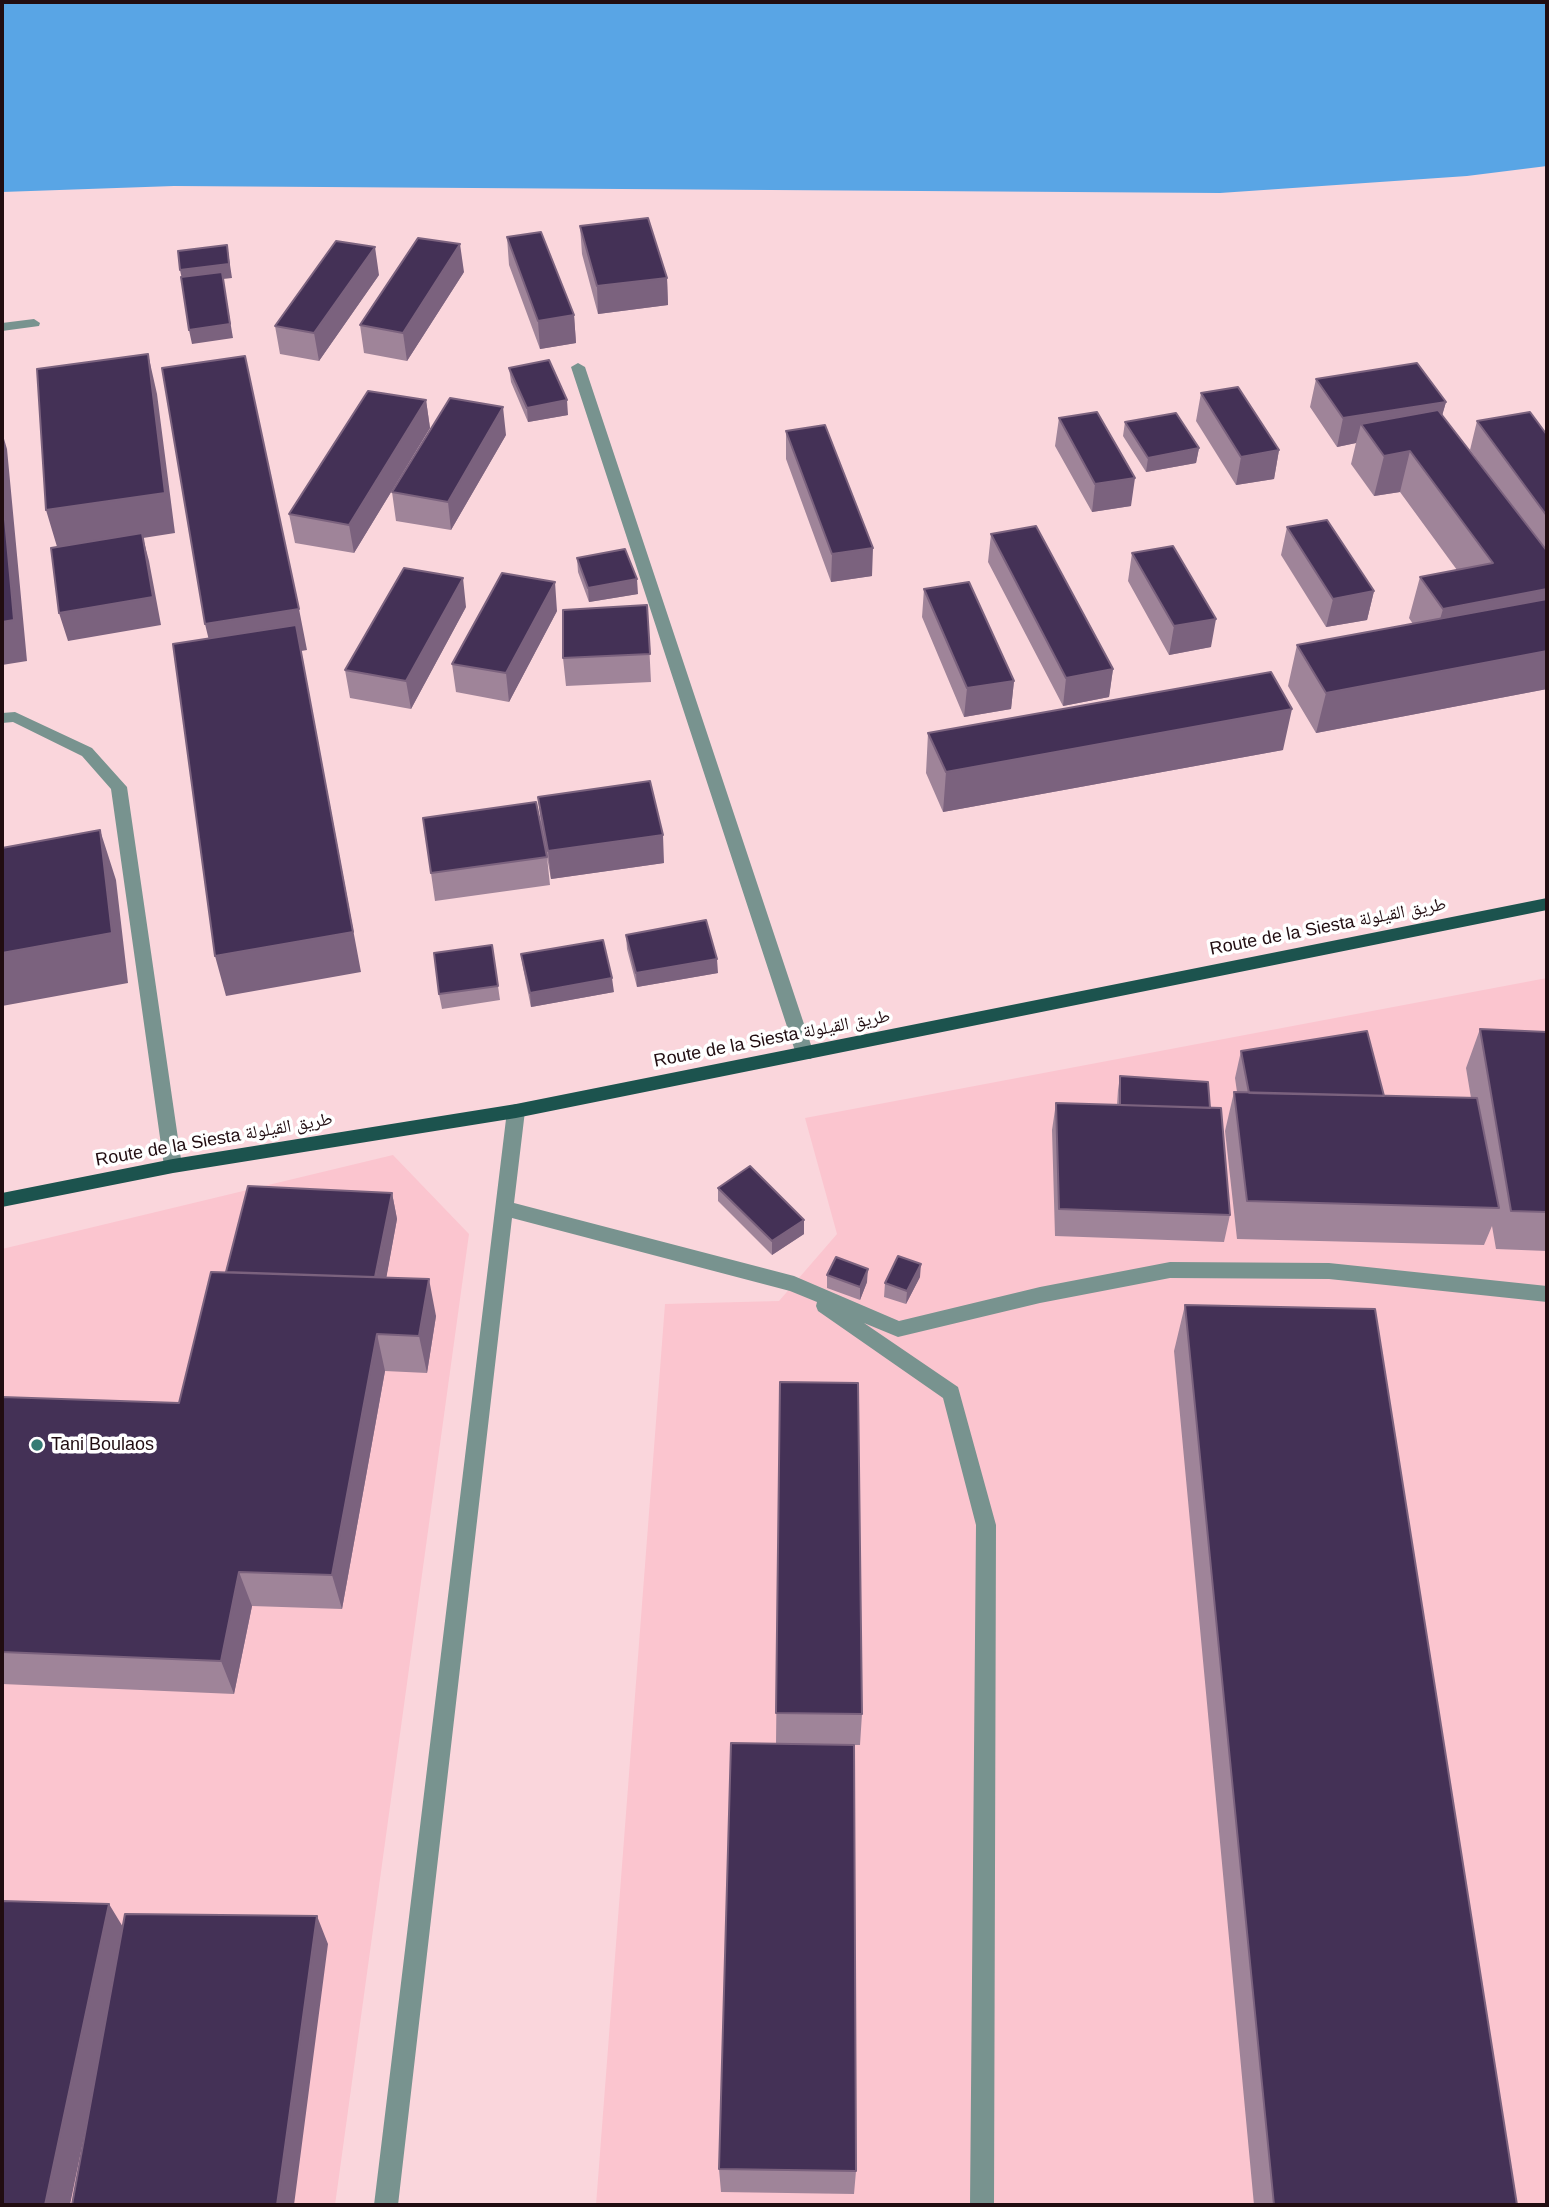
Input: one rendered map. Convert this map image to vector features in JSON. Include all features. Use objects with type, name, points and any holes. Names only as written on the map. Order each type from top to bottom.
[{"type":"main road","name":"Route de la Siesta طريق القيلولة","points":[[2,1200],[173,1166],[516,1111],[1547,904]]},
{"type":"street","points":[[2,327],[34,323]]},
{"type":"street","points":[[578,367],[805,1054]]},
{"type":"street","points":[[2,718],[15,717],[87,752],[119,787],[173,1166]]},
{"type":"street","points":[[386,2205],[516,1111]]},
{"type":"street","points":[[505,1208],[793,1284],[898,1329],[1040,1295],[1170,1270],[1329,1271],[1547,1294]]},
{"type":"street","points":[[793,1284],[951,1393],[986,1525],[982,2205]]},
{"type":"shaded area","points":[[1547,978],[1547,2205],[596,2205],[665,1304],[779,1301],[837,1234],[805,1118]]},
{"type":"shaded area","points":[[393,1155],[469,1234],[335,2205],[2,2205],[2,1249]]},
{"type":"water","points":[[2,2],[1547,2],[1547,166],[1467,176],[1220,193],[174,186],[2,192]]},
{"type":"building","points":[[648,218],[667,278],[597,286],[580,226]]},
{"type":"building","points":[[541,232],[574,315],[538,321],[507,237]]},
{"type":"building","points":[[418,238],[460,244],[403,333],[360,325]]},
{"type":"building","points":[[336,241],[375,247],[314,333],[275,326]]},
{"type":"building","points":[[227,245],[229,264],[180,270],[178,251]]},
{"type":"building","points":[[222,272],[230,324],[189,330],[181,277]]},
{"type":"building","points":[[148,354],[165,493],[46,510],[37,369]]},
{"type":"building","points":[[245,356],[299,609],[205,624],[162,368]]},
{"type":"building","points":[[549,360],[567,400],[527,408],[509,368]]},
{"type":"building","points":[[1417,363],[1446,402],[1343,418],[1316,379]]},
{"type":"building","points":[[1238,387],[1279,450],[1241,457],[1201,393]]},
{"type":"building","points":[[368,391],[426,400],[349,525],[289,514]]},
{"type":"building","points":[[450,398],[503,407],[448,502],[392,492]]},
{"type":"building","points":[[1438,410],[1547,551],[1547,589],[1443,609],[1420,577],[1493,563],[1410,451],[1384,456],[1361,424]]},
{"type":"building","points":[[1097,412],[1135,478],[1095,484],[1059,418]]},
{"type":"building","points":[[1530,412],[1547,435],[1547,516],[1477,421]]},
{"type":"building","points":[[1176,413],[1199,448],[1148,458],[1125,422]]},
{"type":"building","points":[[825,425],[873,548],[832,554],[786,431]]},
{"type":"building","points":[[2,486],[14,620],[2,622]]},
{"type":"building","points":[[1327,520],[1374,591],[1333,599],[1287,527]]},
{"type":"building","points":[[1036,526],[1113,669],[1066,678],[991,534]]},
{"type":"building","points":[[142,533],[153,597],[59,613],[51,548]]},
{"type":"building","points":[[1173,546],[1216,619],[1174,626],[1132,553]]},
{"type":"building","points":[[625,549],[637,579],[588,588],[577,558]]},
{"type":"building","points":[[404,568],[463,578],[406,681],[345,670]]},
{"type":"building","points":[[502,573],[555,582],[506,673],[452,664]]},
{"type":"building","points":[[969,582],[1014,681],[967,688],[924,589]]},
{"type":"building","points":[[1547,599],[1547,651],[1326,693],[1297,645]]},
{"type":"building","points":[[647,605],[650,654],[563,658],[563,610]]},
{"type":"building","points":[[296,625],[353,932],[215,956],[173,644]]},
{"type":"building","points":[[1271,672],[1292,709],[946,772],[928,733]]},
{"type":"building","points":[[650,781],[663,835],[548,851],[538,797]]},
{"type":"building","points":[[536,802],[547,857],[431,873],[423,818]]},
{"type":"building","points":[[100,830],[112,933],[2,953],[2,848]]},
{"type":"building","points":[[706,920],[717,959],[636,973],[626,935]]},
{"type":"building","points":[[603,940],[612,978],[530,993],[521,954]]},
{"type":"building","points":[[492,945],[498,986],[439,994],[434,953]]},
{"type":"building","points":[[1480,1029],[1547,1032],[1547,1212],[1511,1211]]},
{"type":"building","points":[[1367,1031],[1384,1096],[1249,1093],[1241,1051]]},
{"type":"building","points":[[1120,1076],[1208,1082],[1210,1108],[1120,1105]]},
{"type":"building","points":[[1234,1092],[1477,1098],[1499,1208],[1247,1201]]},
{"type":"building","points":[[1056,1103],[1221,1108],[1230,1215],[1059,1209]]},
{"type":"building","points":[[750,1166],[804,1220],[772,1241],[718,1188]]},
{"type":"building","points":[[248,1186],[392,1193],[375,1277],[226,1272]]},
{"type":"building","points":[[898,1256],[921,1264],[907,1291],[885,1283]]},
{"type":"building","points":[[836,1257],[868,1269],[860,1287],[827,1275]]},
{"type":"building","points":[[211,1272],[429,1279],[419,1336],[377,1334],[332,1575],[239,1572],[221,1661],[2,1652],[2,1397],[179,1403]]},
{"type":"building","points":[[1185,1305],[1375,1309],[1517,2205],[1274,2205]]},
{"type":"building","points":[[780,1382],[858,1383],[862,1714],[776,1713]]},
{"type":"building","points":[[731,1743],[854,1745],[856,2171],[719,2169]]},
{"type":"building","points":[[2,1901],[109,1904],[45,2205],[2,2205]]},
{"type":"building","points":[[125,1914],[317,1916],[277,2205],[72,2205]]},
{"type":"place","name":"Tani Boulaos","points":[[37,1445]]}]
